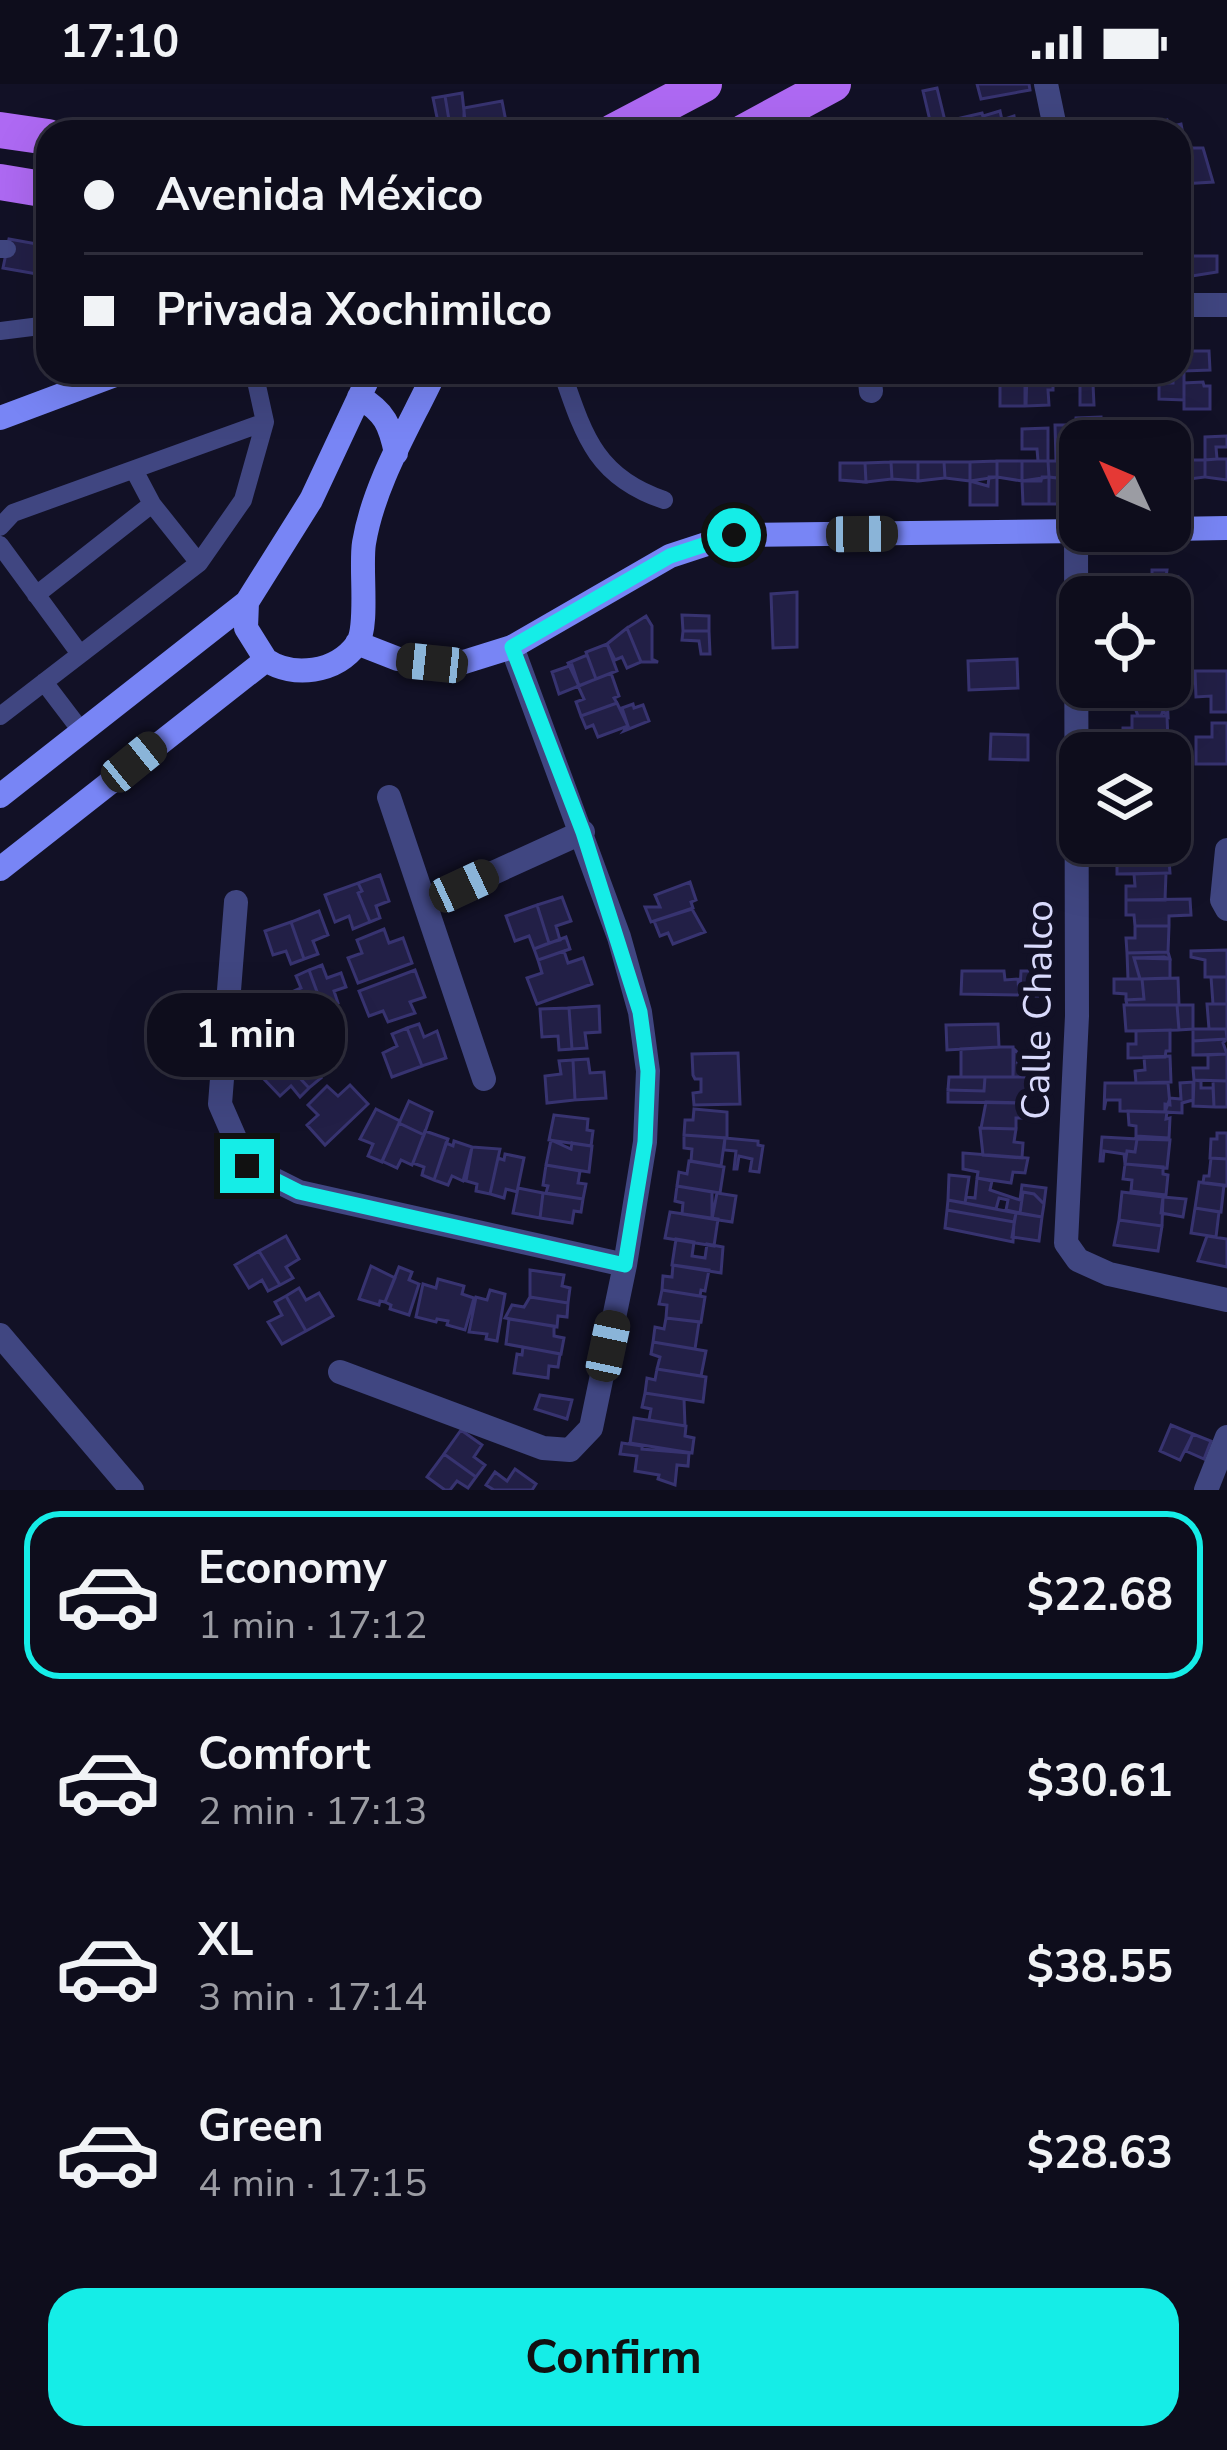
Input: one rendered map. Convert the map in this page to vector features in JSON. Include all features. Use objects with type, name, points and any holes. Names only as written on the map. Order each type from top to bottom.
[{"type":"main road","points":[[636,120],[704,84]]},
{"type":"main road","points":[[766,120],[833,84]]},
{"type":"main road","points":[[0,130],[36,135]]},
{"type":"main road","points":[[0,182],[36,188]]},
{"type":"main road","points":[[0,418],[91,384]]},
{"type":"main road","points":[[0,796],[247,602],[311,500],[365,384]]},
{"type":"main road","points":[[247,602],[247,628],[266,659],[282,670],[300,673],[336,660],[357,643],[363,623],[360,566],[370,508],[429,384]]},
{"type":"main road","points":[[359,398],[379,408],[386,418],[396,453]]},
{"type":"main road","points":[[1191,529],[1227,528]]},
{"type":"main road","points":[[357,643],[398,659],[464,662],[512,647],[670,556],[734,535],[1059,531]]},
{"type":"main road","points":[[0,869],[266,659]]},
{"type":"street","points":[[1046,84],[1054,120]]},
{"type":"street","points":[[1191,305],[1227,304]]},
{"type":"street","name":"Calle Chalco","points":[[1080,552],[1077,1016],[1066,1243],[1078,1260],[1109,1274],[1227,1300]]},
{"type":"street","points":[[340,1372],[543,1448],[570,1450],[591,1428],[645,1142],[648,1071],[640,1012],[583,832],[512,647]]},
{"type":"street","points":[[389,797],[484,1078]]},
{"type":"street","points":[[425,904],[583,832]]},
{"type":"street","points":[[1227,850],[1222,900],[1227,909]]},
{"type":"street","points":[[236,902],[220,1105],[247,1166],[299,1192],[625,1265]]},
{"type":"street","points":[[0,1336],[131,1490]]},
{"type":"street","points":[[1206,1490],[1227,1437]]},
{"type":"lane","points":[[0,331],[36,326]]},
{"type":"lane","points":[[0,716],[199,563],[243,500],[265,422],[257,384]]},
{"type":"lane","points":[[566,384],[579,421],[603,464],[630,489],[664,500]]},
{"type":"lane","points":[[0,527],[14,513],[265,422]]},
{"type":"lane","points":[[134,470],[152,504],[199,563]]},
{"type":"lane","points":[[36,595],[152,504]]},
{"type":"lane","points":[[0,544],[80,654]]},
{"type":"lane","points":[[44,682],[82,732]]},
{"type":"building","points":[[977,84],[1029,84],[1030,90],[981,99]]},
{"type":"building","points":[[937,88],[945,120],[930,120],[923,91]]},
{"type":"building","points":[[462,93],[465,120],[449,120],[445,96]]},
{"type":"building","points":[[445,96],[449,120],[438,120],[433,98]]},
{"type":"building","points":[[502,101],[506,120],[464,120],[464,108]]},
{"type":"building","points":[[1000,111],[1002,120],[984,120],[983,116]]},
{"type":"building","points":[[982,113],[984,120],[952,120]]},
{"type":"building","points":[[1203,148],[1213,182],[1191,183],[1191,149]]},
{"type":"building","points":[[9,239],[36,244],[36,274],[3,268]]},
{"type":"building","points":[[1192,256],[1217,256],[1217,272],[1192,276]]},
{"type":"building","points":[[1191,351],[1209,351],[1210,370],[1191,371]]},
{"type":"building","points":[[1000,384],[1025,384],[1025,406],[1000,406]]},
{"type":"building","points":[[1027,384],[1053,384],[1053,390],[1048,390],[1049,405],[1026,406]]},
{"type":"building","points":[[1080,384],[1093,384],[1094,405],[1080,405]]},
{"type":"building","points":[[1159,384],[1184,384],[1184,400],[1159,399]]},
{"type":"building","points":[[1184,384],[1210,386],[1210,409],[1184,409]]},
{"type":"building","points":[[1055,425],[1059,425],[1059,461]]},
{"type":"building","points":[[1048,428],[1048,461],[1038,461],[1037,449],[1022,449],[1022,429]]},
{"type":"building","points":[[1227,436],[1227,447],[1216,447],[1217,459],[1205,460],[1205,437]]},
{"type":"building","points":[[1227,459],[1227,480],[1205,477],[1205,460]]},
{"type":"building","points":[[1191,460],[1205,460],[1205,477],[1191,479]]},
{"type":"building","points":[[997,461],[1022,461],[1022,481],[997,477]]},
{"type":"building","points":[[997,461],[997,477],[970,481],[970,462]]},
{"type":"building","points":[[1022,461],[1048,461],[1049,477],[1022,481]]},
{"type":"building","points":[[1048,461],[1059,461],[1059,478],[1049,477]]},
{"type":"building","points":[[891,462],[918,462],[918,481],[892,479]]},
{"type":"building","points":[[891,462],[892,479],[866,482],[865,463]]},
{"type":"building","points":[[918,462],[944,462],[945,478],[918,481]]},
{"type":"building","points":[[944,462],[970,462],[970,481],[945,478]]},
{"type":"building","points":[[840,463],[865,463],[866,482],[840,480]]},
{"type":"building","points":[[989,477],[997,477],[997,505],[970,505],[970,481],[988,486]]},
{"type":"building","points":[[1049,477],[1049,504],[1023,504],[1022,481],[1041,481]]},
{"type":"building","points":[[1049,477],[1059,478],[1059,504],[1049,504]]},
{"type":"building","points":[[797,592],[797,647],[773,648],[771,594]]},
{"type":"building","points":[[682,615],[709,616],[709,631],[683,631]]},
{"type":"building","points":[[646,616],[652,626],[652,659],[658,662],[641,662],[627,628]]},
{"type":"building","points":[[627,628],[641,662],[627,668],[622,657],[615,660],[607,644]]},
{"type":"building","points":[[683,631],[709,631],[710,654],[701,654],[699,641],[682,640]]},
{"type":"building","points":[[607,644],[617,671],[596,679],[586,652]]},
{"type":"building","points":[[587,655],[596,679],[579,686],[568,663]]},
{"type":"building","points":[[1017,659],[1018,688],[969,690],[968,661]]},
{"type":"building","points":[[572,665],[579,686],[559,694],[552,672]]},
{"type":"building","points":[[1195,671],[1227,671],[1227,712],[1211,712],[1211,696],[1196,697]]},
{"type":"building","points":[[611,673],[617,703],[581,716],[576,702],[584,699],[578,686]]},
{"type":"building","points":[[617,703],[628,726],[598,737],[593,725],[586,728],[581,716]]},
{"type":"building","points":[[633,704],[634,708],[643,705],[649,721],[624,731],[628,726],[622,708]]},
{"type":"building","points":[[1135,708],[1168,708],[1168,716],[1163,711],[1161,716],[1138,716]]},
{"type":"building","points":[[1132,716],[1167,716],[1168,732],[1123,732],[1123,728],[1132,728]]},
{"type":"building","points":[[1212,723],[1227,723],[1227,764],[1196,764],[1196,737],[1212,737]]},
{"type":"building","points":[[991,734],[1028,735],[1028,760],[990,759]]},
{"type":"building","points":[[1117,864],[1169,864],[1170,873],[1117,874]]},
{"type":"building","points":[[1166,873],[1165,900],[1126,900],[1126,886],[1135,886],[1134,874]]},
{"type":"building","points":[[380,875],[389,901],[376,906],[380,918],[370,922],[358,883]]},
{"type":"building","points":[[690,882],[696,900],[691,902],[693,908],[651,922],[645,907],[660,907],[655,895]]},
{"type":"building","points":[[358,883],[370,922],[353,929],[349,916],[335,922],[325,895]]},
{"type":"building","points":[[562,897],[571,921],[556,926],[560,940],[549,943],[537,905]]},
{"type":"building","points":[[1190,899],[1191,915],[1169,916],[1169,926],[1135,926],[1134,915],[1126,915],[1126,900]]},
{"type":"building","points":[[537,905],[549,943],[534,949],[529,936],[515,941],[506,916]]},
{"type":"building","points":[[692,909],[705,932],[673,944],[668,933],[660,936],[654,921]]},
{"type":"building","points":[[319,911],[328,935],[313,941],[318,954],[304,959],[291,922]]},
{"type":"building","points":[[291,922],[304,959],[291,964],[286,951],[273,955],[265,931]]},
{"type":"building","points":[[1135,926],[1169,926],[1168,952],[1127,953],[1126,938],[1135,938]]},
{"type":"building","points":[[384,929],[389,943],[403,938],[412,963],[358,983],[348,958],[362,953],[357,940]]},
{"type":"building","points":[[566,937],[570,949],[538,960],[534,949]]},
{"type":"building","points":[[1227,950],[1227,977],[1205,977],[1205,960],[1191,957],[1191,951]]},
{"type":"building","points":[[564,951],[568,963],[583,958],[592,984],[537,1004],[527,978],[542,973],[538,960]]},
{"type":"building","points":[[1168,952],[1170,959],[1134,958],[1140,979],[1128,979],[1127,953]]},
{"type":"building","points":[[1134,958],[1170,959],[1170,978],[1140,979]]},
{"type":"building","points":[[322,965],[327,978],[341,973],[346,987],[334,991],[338,1003],[323,1008],[309,970]]},
{"type":"building","points":[[309,970],[323,1008],[295,1017],[287,994],[301,988],[296,976]]},
{"type":"building","points":[[415,970],[425,997],[410,1002],[415,1013],[388,1022],[383,1011],[369,1016],[359,991]]},
{"type":"building","points":[[962,971],[1004,971],[1005,980],[1018,979],[1019,995],[961,994]]},
{"type":"building","points":[[1021,971],[1050,971],[1051,996],[1032,996],[1032,989],[1020,989]]},
{"type":"building","points":[[1211,977],[1227,977],[1227,1004],[1213,1004]]},
{"type":"building","points":[[1178,978],[1179,1005],[1127,1005],[1126,1000],[1144,999],[1142,979]]},
{"type":"building","points":[[1114,979],[1142,979],[1144,999],[1126,1000],[1126,994],[1114,993]]},
{"type":"building","points":[[1207,1004],[1227,1004],[1227,1029],[1209,1029]]},
{"type":"building","points":[[1124,1005],[1177,1005],[1179,1030],[1126,1031]]},
{"type":"building","points":[[1177,1005],[1193,1005],[1193,1029],[1179,1030]]},
{"type":"building","points":[[599,1006],[600,1032],[585,1033],[587,1048],[572,1049],[569,1008]]},
{"type":"building","points":[[569,1008],[572,1049],[559,1050],[558,1036],[542,1037],[540,1009]]},
{"type":"building","points":[[419,1024],[424,1037],[437,1031],[446,1058],[422,1066],[407,1028]]},
{"type":"building","points":[[998,1024],[999,1047],[947,1050],[946,1025]]},
{"type":"building","points":[[407,1028],[422,1066],[392,1077],[383,1053],[397,1046],[392,1034]]},
{"type":"building","points":[[1193,1029],[1226,1029],[1227,1039],[1193,1041]]},
{"type":"building","points":[[1170,1030],[1170,1051],[1165,1057],[1128,1058],[1128,1044],[1136,1044],[1136,1031]]},
{"type":"building","points":[[304,1038],[322,1056],[310,1067],[321,1078],[309,1088],[282,1059]]},
{"type":"building","points":[[1227,1039],[1223,1043],[1227,1054],[1193,1055],[1193,1041]]},
{"type":"building","points":[[1013,1047],[1013,1077],[961,1077],[961,1049]]},
{"type":"building","points":[[1014,1049],[1021,1056],[1018,1062],[1050,1062],[1050,1077],[1013,1077]]},
{"type":"building","points":[[738,1053],[740,1104],[694,1105],[693,1093],[701,1092],[701,1079],[693,1075],[692,1054]]},
{"type":"building","points":[[1227,1054],[1227,1081],[1194,1080],[1193,1068],[1208,1068],[1208,1055]]},
{"type":"building","points":[[1170,1056],[1171,1082],[1136,1083],[1135,1071],[1145,1070],[1144,1057]]},
{"type":"building","points":[[282,1059],[309,1088],[300,1097],[291,1086],[280,1096],[262,1077]]},
{"type":"building","points":[[588,1059],[590,1073],[604,1072],[606,1098],[575,1100],[573,1060]]},
{"type":"building","points":[[573,1060],[575,1100],[547,1103],[545,1076],[561,1074],[559,1061]]},
{"type":"building","points":[[949,1077],[985,1077],[984,1091],[948,1090]]},
{"type":"building","points":[[985,1077],[1050,1077],[1050,1089],[1032,1090],[1019,1103],[948,1102],[948,1090],[984,1091]]},
{"type":"building","points":[[1194,1080],[1201,1081],[1201,1088],[1213,1088],[1214,1107],[1193,1106]]},
{"type":"building","points":[[1213,1081],[1227,1081],[1227,1107],[1214,1107]]},
{"type":"building","points":[[1193,1082],[1193,1100],[1182,1103],[1182,1113],[1165,1112],[1170,1098],[1181,1099],[1180,1083]]},
{"type":"building","points":[[1105,1083],[1168,1083],[1170,1105],[1165,1104],[1165,1112],[1120,1111],[1120,1100],[1106,1100],[1104,1110]]},
{"type":"building","points":[[350,1085],[368,1104],[325,1145],[307,1125],[318,1115],[308,1105],[327,1086],[338,1096]]},
{"type":"building","points":[[409,1101],[432,1112],[424,1135],[399,1123]]},
{"type":"building","points":[[986,1102],[1028,1103],[1028,1118],[1016,1118],[1016,1129],[981,1128]]},
{"type":"building","points":[[376,1109],[400,1121],[382,1162],[368,1156],[373,1144],[360,1139]]},
{"type":"building","points":[[694,1109],[727,1112],[727,1138],[684,1135],[685,1120],[693,1120]]},
{"type":"building","points":[[1128,1111],[1167,1112],[1169,1138],[1136,1136]]},
{"type":"building","points":[[554,1115],[588,1119],[587,1130],[593,1131],[591,1146],[549,1140]]},
{"type":"building","points":[[399,1123],[424,1135],[412,1165],[401,1160],[397,1168],[382,1161]]},
{"type":"building","points":[[980,1128],[1016,1129],[1014,1142],[1023,1143],[1022,1158],[983,1155]]},
{"type":"building","points":[[425,1131],[448,1139],[434,1180],[422,1175],[424,1167],[413,1163]]},
{"type":"building","points":[[1217,1133],[1227,1133],[1227,1159],[1210,1158],[1211,1139],[1217,1139]]},
{"type":"building","points":[[684,1135],[725,1138],[721,1166],[691,1161],[692,1149],[684,1148]]},
{"type":"building","points":[[1102,1137],[1137,1139],[1135,1152],[1127,1151],[1125,1164],[1124,1154],[1104,1151],[1100,1161]]},
{"type":"building","points":[[725,1138],[758,1141],[763,1146],[759,1172],[750,1171],[752,1159],[739,1156],[734,1169],[736,1151],[724,1150]]},
{"type":"building","points":[[1137,1139],[1170,1140],[1167,1168],[1125,1164],[1127,1151],[1135,1152]]},
{"type":"building","points":[[551,1140],[571,1149],[572,1143],[592,1146],[589,1172],[546,1165]]},
{"type":"building","points":[[454,1141],[472,1147],[463,1181],[452,1176],[448,1185],[434,1180],[446,1143],[453,1146]]},
{"type":"building","points":[[472,1147],[500,1149],[490,1194],[476,1191],[477,1184],[466,1181]]},
{"type":"building","points":[[963,1153],[1028,1158],[1025,1173],[1013,1172],[1011,1183],[977,1178],[978,1172],[963,1169]]},
{"type":"building","points":[[505,1154],[524,1158],[517,1192],[506,1189],[504,1198],[490,1194],[498,1158],[504,1160]]},
{"type":"building","points":[[1211,1158],[1227,1159],[1227,1186],[1203,1183]]},
{"type":"building","points":[[689,1161],[724,1167],[720,1193],[677,1186],[679,1172],[687,1174]]},
{"type":"building","points":[[1125,1164],[1163,1167],[1163,1174],[1168,1175],[1166,1195],[1131,1191],[1132,1180],[1123,1179]]},
{"type":"building","points":[[546,1165],[580,1171],[578,1183],[586,1184],[583,1199],[546,1193]]},
{"type":"building","points":[[949,1175],[969,1177],[965,1203],[948,1200]]},
{"type":"building","points":[[977,1178],[992,1181],[990,1190],[1020,1200],[1022,1185],[1046,1188],[1044,1204],[1034,1194],[1023,1192],[1020,1213],[1006,1210],[1008,1200],[999,1198],[996,1209],[965,1203],[966,1197],[975,1198]]},
{"type":"building","points":[[1199,1182],[1224,1185],[1221,1212],[1195,1208]]},
{"type":"building","points":[[677,1186],[712,1192],[712,1219],[682,1214],[683,1203],[675,1201]]},
{"type":"building","points":[[518,1188],[543,1193],[540,1218],[513,1213]]},
{"type":"building","points":[[1023,1192],[1034,1194],[1044,1204],[1042,1217],[1020,1213]]},
{"type":"building","points":[[1122,1192],[1163,1197],[1162,1226],[1119,1220]]},
{"type":"building","points":[[543,1193],[583,1199],[581,1212],[574,1211],[572,1223],[540,1218]]},
{"type":"building","points":[[717,1193],[736,1196],[732,1222],[712,1219]]},
{"type":"building","points":[[1163,1197],[1186,1199],[1183,1217],[1161,1213]]},
{"type":"building","points":[[948,1200],[1016,1213],[1014,1222],[947,1210]]},
{"type":"building","points":[[1195,1208],[1219,1212],[1216,1237],[1191,1233]]},
{"type":"building","points":[[947,1210],[1014,1222],[1013,1242],[945,1228]]},
{"type":"building","points":[[670,1212],[718,1219],[714,1246],[665,1238]]},
{"type":"building","points":[[1016,1213],[1042,1217],[1039,1241],[1012,1237]]},
{"type":"building","points":[[1119,1220],[1162,1226],[1158,1251],[1114,1245]]},
{"type":"building","points":[[286,1236],[299,1259],[286,1267],[293,1278],[280,1285],[259,1251]]},
{"type":"building","points":[[1207,1236],[1227,1239],[1227,1267],[1198,1261]]},
{"type":"building","points":[[676,1239],[694,1242],[692,1256],[705,1258],[707,1244],[723,1247],[721,1273],[672,1265]]},
{"type":"building","points":[[259,1251],[280,1285],[268,1291],[262,1280],[249,1288],[235,1265]]},
{"type":"building","points":[[673,1265],[709,1270],[705,1291],[700,1296],[662,1290],[663,1276],[672,1277]]},
{"type":"building","points":[[371,1266],[395,1278],[385,1302],[379,1305],[359,1299]]},
{"type":"building","points":[[399,1267],[412,1272],[409,1280],[419,1284],[409,1315],[390,1309],[385,1302]]},
{"type":"building","points":[[530,1270],[564,1275],[562,1286],[570,1288],[568,1303],[530,1297]]},
{"type":"building","points":[[438,1279],[464,1286],[462,1294],[474,1298],[465,1330],[447,1325],[448,1321],[416,1317],[423,1284],[436,1288]]},
{"type":"building","points":[[299,1288],[306,1300],[319,1293],[333,1316],[306,1331],[286,1296]]},
{"type":"building","points":[[490,1290],[505,1294],[497,1341],[486,1339],[487,1334],[469,1332],[476,1297],[487,1300]]},
{"type":"building","points":[[662,1290],[705,1297],[701,1322],[666,1318],[667,1305],[659,1304]]},
{"type":"building","points":[[286,1296],[306,1331],[282,1344],[268,1322],[282,1315],[275,1302]]},
{"type":"building","points":[[530,1297],[568,1303],[567,1317],[558,1316],[557,1327],[505,1318],[512,1305],[524,1307]]},
{"type":"building","points":[[666,1318],[699,1322],[695,1349],[653,1342],[655,1327],[664,1329]]},
{"type":"building","points":[[509,1319],[554,1326],[554,1336],[564,1338],[561,1354],[506,1344]]},
{"type":"building","points":[[653,1342],[706,1351],[701,1376],[657,1369],[660,1357],[651,1354]]},
{"type":"building","points":[[523,1347],[560,1354],[558,1367],[549,1366],[548,1378],[514,1373]]},
{"type":"building","points":[[657,1369],[706,1377],[703,1402],[645,1393],[647,1378],[655,1380]]},
{"type":"building","points":[[645,1393],[684,1399],[685,1426],[649,1420],[651,1409],[642,1407]]},
{"type":"building","points":[[540,1395],[572,1400],[567,1419],[535,1409]]},
{"type":"building","points":[[634,1418],[686,1426],[685,1436],[694,1438],[692,1453],[630,1443]]},
{"type":"building","points":[[1171,1425],[1193,1434],[1180,1460],[1160,1451]]},
{"type":"building","points":[[461,1430],[482,1445],[474,1457],[485,1465],[476,1477],[444,1454]]},
{"type":"building","points":[[1193,1434],[1211,1441],[1204,1459],[1186,1451]]},
{"type":"building","points":[[622,1443],[689,1453],[688,1466],[677,1465],[675,1485],[658,1479],[659,1475],[635,1471],[637,1456],[620,1454]]},
{"type":"building","points":[[444,1454],[476,1477],[468,1488],[457,1481],[445,1490],[427,1477]]},
{"type":"building","points":[[515,1469],[536,1484],[532,1490],[494,1490],[486,1485],[495,1472],[507,1481]]},
{"type":"route","points":[[247,1166],[299,1192],[625,1265],[645,1142],[648,1071],[640,1012],[583,832],[512,647],[670,556],[734,535]]}]
